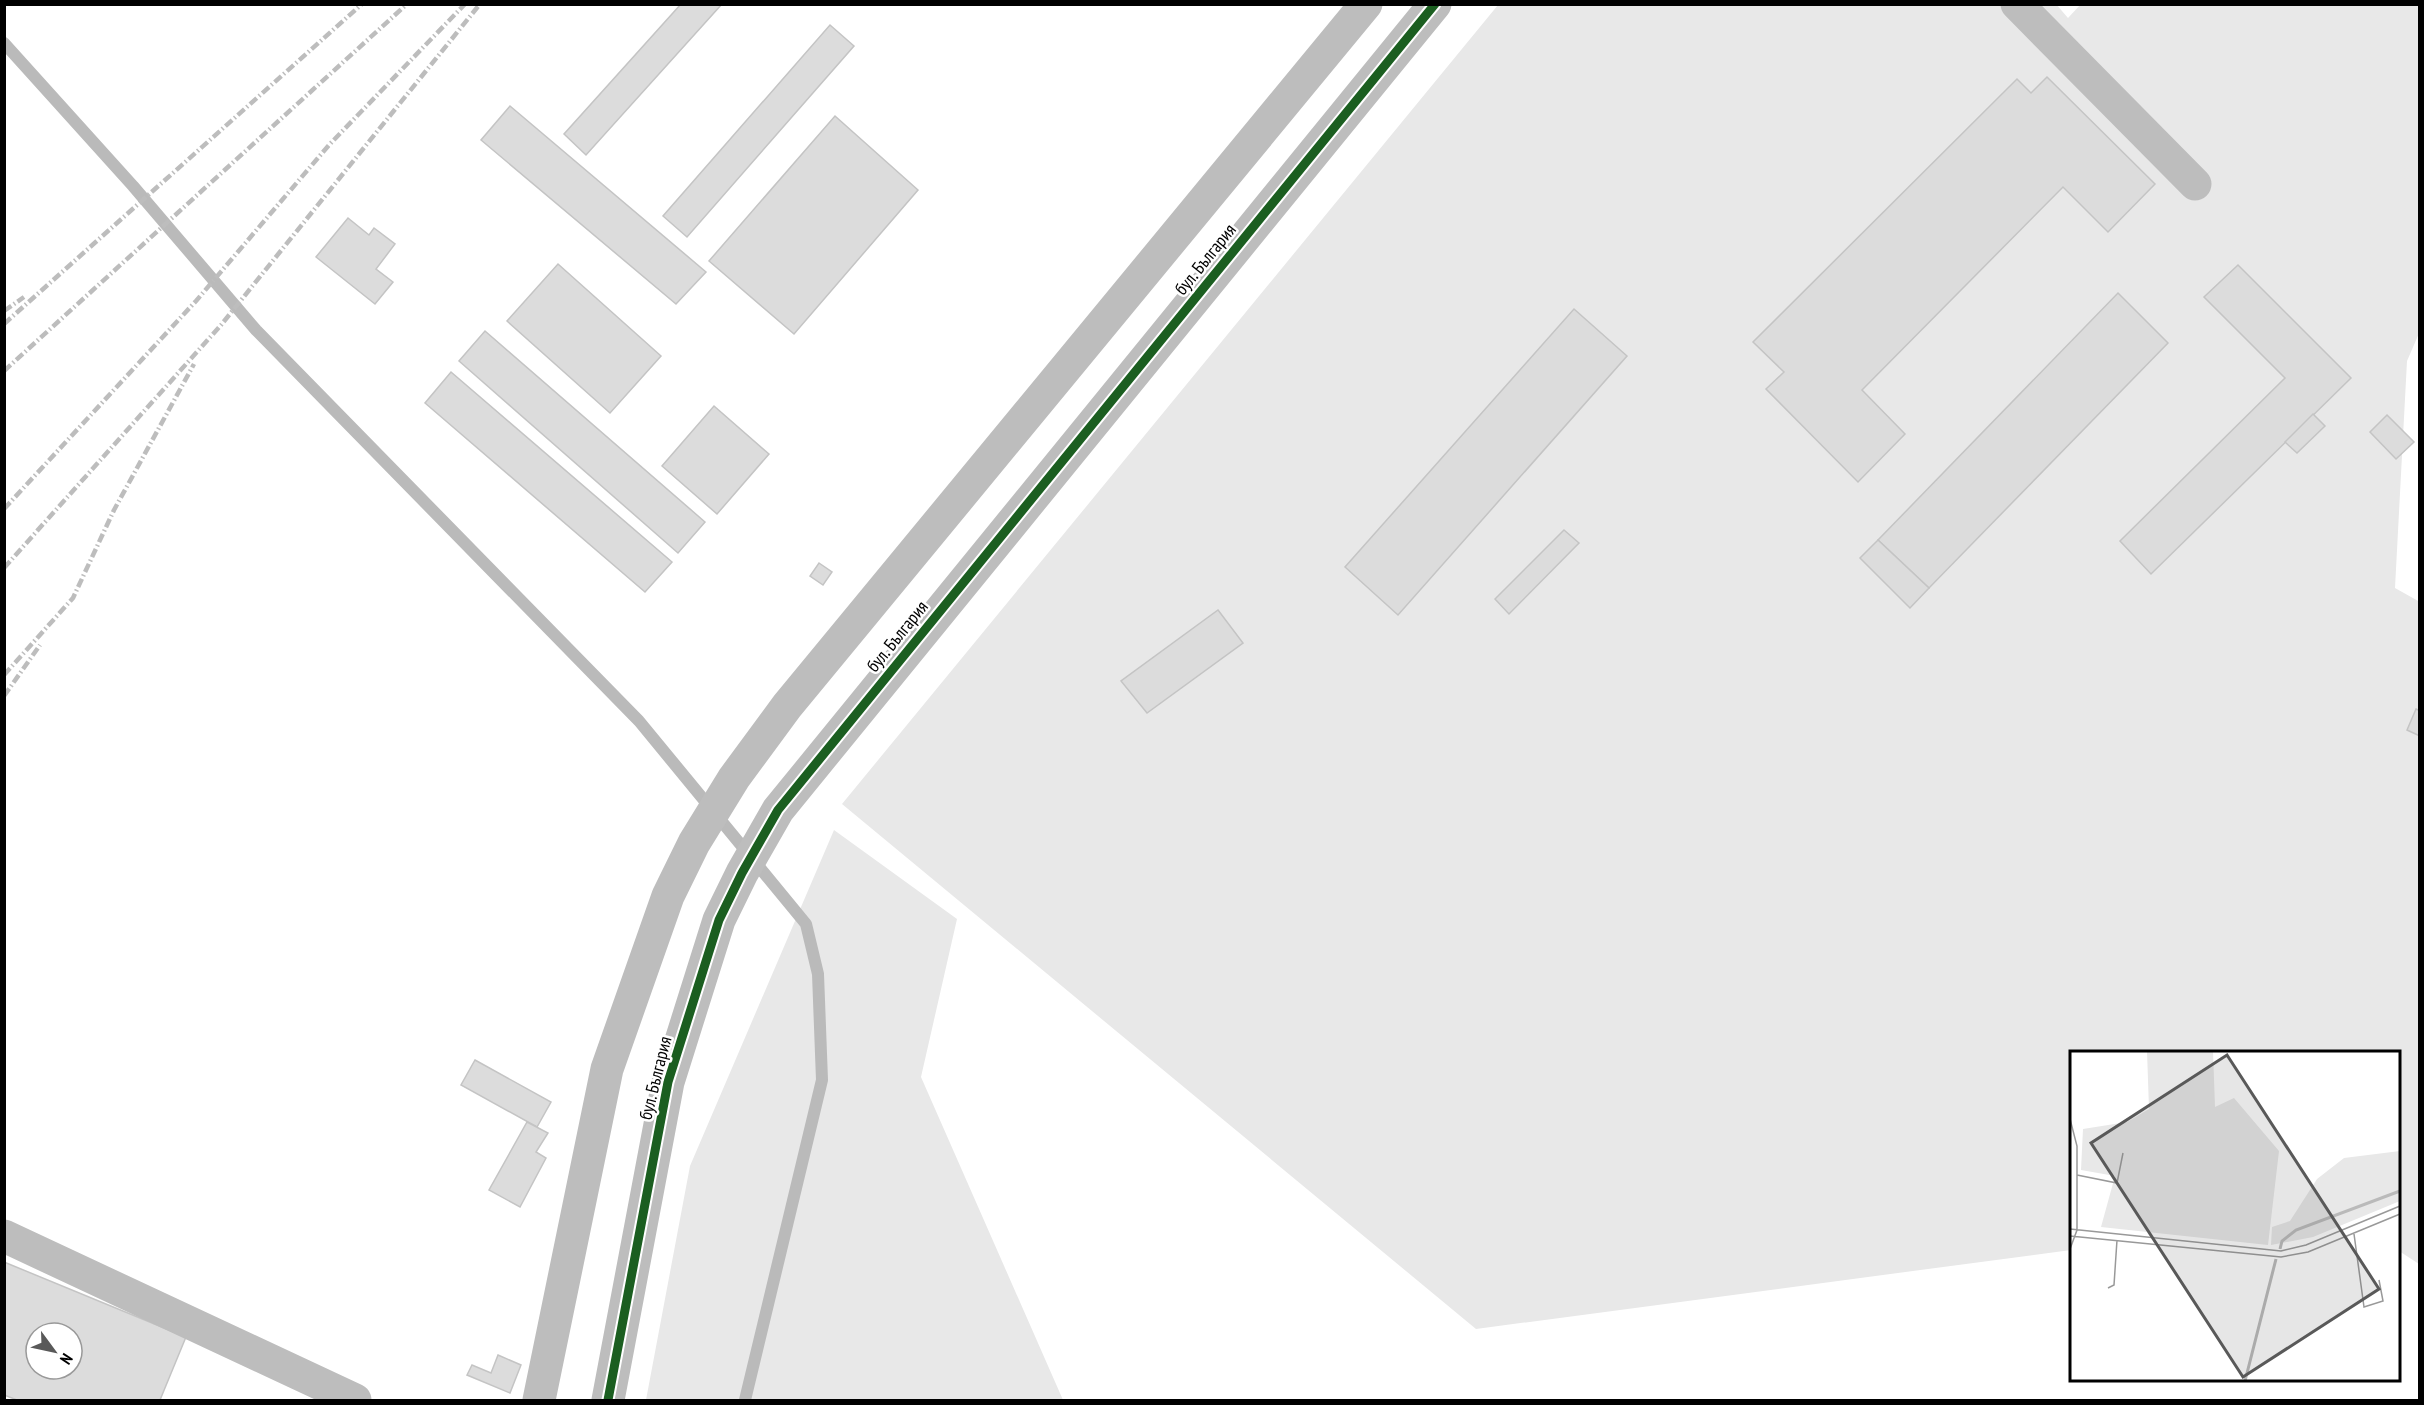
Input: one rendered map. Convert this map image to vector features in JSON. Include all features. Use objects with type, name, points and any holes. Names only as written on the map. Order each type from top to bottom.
[{"type":"street","name":"бул. България","points":[[539,1401],[607,1069],[668,896],[694,843],[734,778],[787,706],[1366,4]]},
{"type":"street","name":"бул. България","points":[[608,1401],[668,1082],[719,920],[742,873],[778,810],[1435,4]]},
{"type":"street","points":[[2017,4],[2196,184]]},
{"type":"street","points":[[4,1236],[355,1401]]},
{"type":"shaded area","points":[[2056,4],[2068,18],[2081,4],[2419,5],[2420,331],[2407,361],[2395,588],[2420,602],[2419,1264],[2400,1252],[2400,1051],[2070,1051],[2070,1250],[1476,1329],[842,804],[1498,5]]},
{"type":"shaded area","points":[[834,830],[957,919],[921,1077],[1063,1400],[646,1400],[690,1166]]},
{"type":"building","points":[[681,4],[722,4],[586,155],[564,134]]},
{"type":"building","points":[[830,25],[854,46],[687,237],[663,216]]},
{"type":"building","points":[[2047,77],[2155,184],[2108,232],[2063,187],[1862,390],[1905,434],[1858,482],[1766,389],[1784,372],[1753,342],[2017,79],[2031,93]]},
{"type":"building","points":[[510,106],[706,272],[676,304],[481,140]]},
{"type":"building","points":[[835,116],[918,190],[794,334],[709,261]]},
{"type":"building","points":[[348,218],[369,235],[374,228],[395,244],[376,269],[393,282],[375,304],[316,257]]},
{"type":"building","points":[[558,264],[661,356],[610,413],[507,321]]},
{"type":"building","points":[[2238,265],[2351,378],[2151,574],[2120,541],[2285,378],[2204,297]]},
{"type":"building","points":[[2118,293],[2168,343],[1929,588],[1878,540]]},
{"type":"building","points":[[1574,309],[1627,356],[1398,615],[1345,567]]},
{"type":"building","points":[[485,331],[705,522],[678,553],[459,361]]},
{"type":"building","points":[[451,372],[672,562],[645,592],[425,403]]},
{"type":"building","points":[[714,406],[769,454],[717,514],[662,466]]},
{"type":"building","points":[[2313,414],[2325,426],[2297,453],[2285,442]]},
{"type":"building","points":[[2387,415],[2414,442],[2396,459],[2370,432]]},
{"type":"building","points":[[1564,530],[1579,543],[1509,614],[1495,599]]},
{"type":"building","points":[[1878,540],[1929,588],[1910,608],[1860,558]]},
{"type":"building","points":[[819,563],[832,572],[823,585],[810,576]]},
{"type":"building","points":[[1218,610],[1243,643],[1147,713],[1121,681]]},
{"type":"building","points":[[2416,709],[2420,711],[2420,736],[2407,730]]},
{"type":"building","points":[[475,1060],[551,1102],[537,1127],[461,1085]]},
{"type":"building","points":[[527,1122],[548,1133],[536,1152],[546,1158],[520,1207],[489,1190]]},
{"type":"building","points":[[4,1262],[186,1337],[160,1400],[17,1400],[4,1395]]},
{"type":"building","points":[[498,1355],[521,1365],[510,1393],[467,1375],[472,1365],[491,1373]]},
{"type":"waterway","points":[[4,43],[133,186],[256,330],[639,721],[806,924],[818,974],[822,1080],[745,1400]]},
{"type":"railway","points":[[4,324],[362,4]]},
{"type":"railway","points":[[4,371],[407,4]]},
{"type":"railway","points":[[4,509],[196,301],[329,145],[465,4]]},
{"type":"railway","points":[[4,568],[221,325],[480,4]]},
{"type":"railway","points":[[4,311],[24,297]]},
{"type":"railway","points":[[4,675],[73,598],[114,510],[194,364]]},
{"type":"railway","points":[[4,696],[40,645]]},
{"type":"cycle path","points":[[608,1400],[668,1082],[719,920],[742,873],[778,810],[1435,4]]}]
